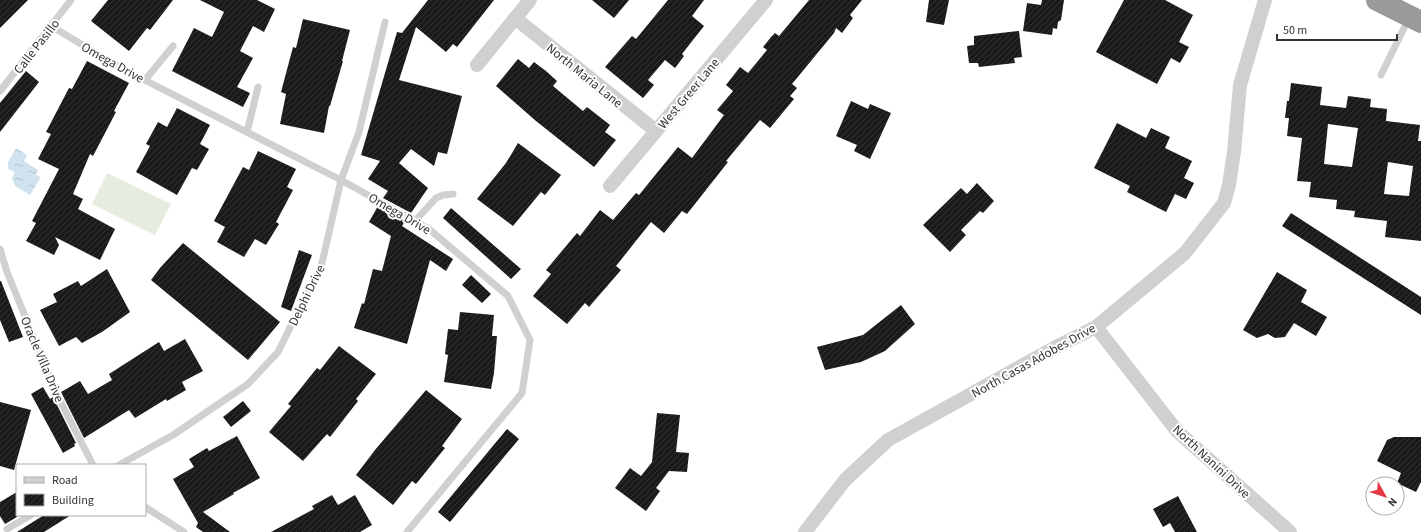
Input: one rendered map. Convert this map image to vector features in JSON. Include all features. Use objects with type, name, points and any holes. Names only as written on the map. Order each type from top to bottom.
[{"type":"highway","points":[[1377,0],[1416,19]]},
{"type":"street","points":[[477,65],[530,0]]},
{"type":"street","name":"West Greer Lane","points":[[610,186],[766,0]]},
{"type":"street","name":"North Casas Adobes Drive","points":[[805,532],[845,480],[888,440],[1054,348],[1096,327],[1185,253],[1224,203],[1229,185],[1234,152],[1240,85],[1265,0]]},
{"type":"street","name":"North Maria Lane","points":[[515,18],[656,132]]},
{"type":"street","name":"North Nanini Drive","points":[[1096,327],[1177,431],[1290,532]]},
{"type":"lane","name":"Calle Pasillo","points":[[0,91],[71,0]]},
{"type":"lane","points":[[1381,75],[1416,19]]},
{"type":"lane","name":"Delphi Drive","points":[[121,464],[173,435],[248,384],[278,352],[322,263],[341,180],[359,132],[385,22]]},
{"type":"lane","name":"Omega Drive","points":[[51,26],[119,67],[341,180],[429,229],[508,296],[530,340],[522,393],[407,532]]},
{"type":"lane","points":[[145,80],[173,46]]},
{"type":"lane","points":[[247,132],[258,87]]},
{"type":"lane","points":[[415,221],[436,198],[443,195],[453,194]]},
{"type":"lane","name":"Oracle Villa Drive","points":[[0,249],[7,272],[58,397],[92,464]]},
{"type":"lane","points":[[146,507],[184,532]]},
{"type":"lane","points":[[7,529],[29,516]]},
{"type":"shaded area","points":[[107,173],[171,204],[155,235],[92,204]]},
{"type":"water","points":[[16,148],[27,155],[24,161],[38,170],[36,175],[41,177],[30,195],[15,186],[12,178],[15,172],[8,169],[8,162]]},
{"type":"building","points":[[0,0],[28,0],[0,28]]},
{"type":"building","points":[[108,0],[173,0],[150,30],[147,28],[129,51],[91,21]]},
{"type":"building","points":[[200,0],[257,0],[275,9],[264,32],[253,26],[240,51],[253,58],[237,87],[250,93],[243,107],[172,71],[194,28],[212,37],[224,12]]},
{"type":"building","points":[[428,0],[494,0],[457,47],[453,44],[446,52],[416,27],[399,80],[462,96],[447,154],[438,152],[434,166],[411,149],[399,163],[428,188],[411,213],[383,198],[388,191],[368,179],[380,161],[361,155],[397,32],[402,33]]},
{"type":"building","points":[[592,0],[629,0],[614,18]]},
{"type":"building","points":[[668,0],[704,0],[692,16],[704,26],[682,54],[684,56],[675,68],[665,60],[648,80],[654,85],[643,98],[605,67],[632,36],[636,39]]},
{"type":"building","points":[[809,0],[862,0],[850,15],[853,18],[842,33],[836,28],[834,33],[792,84],[797,88],[790,96],[794,99],[770,128],[760,120],[726,161],[728,162],[687,214],[682,211],[664,233],[651,222],[616,266],[621,270],[589,307],[585,303],[567,324],[533,296],[551,274],[546,270],[577,233],[580,236],[600,210],[613,220],[636,193],[639,195],[678,147],[692,158],[724,115],[717,110],[733,91],[726,85],[740,67],[748,73],[767,50],[763,47],[771,37],[775,33],[779,36]]},
{"type":"building","points":[[929,0],[949,0],[944,25],[926,22]]},
{"type":"building","points":[[1042,0],[1064,0],[1061,20],[1058,22],[1057,29],[1053,28],[1052,35],[1023,31],[1027,3],[1041,5]]},
{"type":"building","points":[[1124,0],[1165,0],[1193,15],[1179,42],[1189,47],[1180,63],[1171,58],[1157,84],[1096,52]]},
{"type":"building","points":[[303,19],[350,30],[343,61],[329,106],[324,133],[280,124],[286,94],[281,92],[293,47],[296,48]]},
{"type":"building","points":[[1019,31],[1022,57],[1014,58],[1015,63],[979,67],[978,63],[969,63],[967,46],[974,45],[974,36]]},
{"type":"building","points":[[518,59],[529,68],[534,62],[557,81],[553,86],[583,111],[587,107],[610,125],[605,132],[616,140],[594,167],[536,121],[496,86]]},
{"type":"building","points":[[87,61],[129,83],[93,156],[90,154],[73,194],[83,199],[78,209],[115,229],[100,260],[55,237],[59,245],[54,255],[26,241],[36,223],[32,221],[59,169],[38,159],[51,134],[46,132],[69,88],[72,89]]},
{"type":"building","points":[[26,71],[39,82],[0,132],[0,103]]},
{"type":"building","points":[[1291,83],[1322,87],[1320,105],[1346,108],[1348,96],[1371,99],[1370,107],[1387,109],[1386,121],[1420,125],[1418,141],[1421,141],[1421,241],[1385,237],[1387,221],[1354,217],[1355,211],[1336,209],[1337,200],[1309,197],[1311,182],[1297,181],[1302,138],[1287,136],[1289,118],[1285,118],[1287,101],[1289,101]],"holes":[[[1328,124],[1358,128],[1352,167],[1324,164]],[[1388,162],[1413,166],[1409,196],[1384,194]]]},
{"type":"building","points":[[851,101],[868,109],[870,104],[891,113],[870,159],[854,151],[857,145],[836,136]]},
{"type":"building","points":[[177,108],[210,125],[200,144],[209,149],[197,170],[192,168],[177,195],[136,172],[150,146],[146,144],[158,122],[167,127]]},
{"type":"building","points":[[1117,123],[1146,138],[1151,128],[1170,137],[1165,148],[1192,161],[1184,178],[1194,183],[1186,199],[1175,194],[1166,212],[1127,192],[1130,186],[1094,168]]},
{"type":"building","points":[[518,143],[561,175],[545,195],[541,192],[513,226],[477,199],[506,163]]},
{"type":"building","points":[[258,151],[296,169],[287,187],[293,190],[276,222],[279,224],[266,245],[255,239],[244,257],[217,242],[225,227],[214,221],[243,167],[249,170]]},
{"type":"building","points":[[977,183],[994,201],[983,213],[980,211],[961,230],[966,235],[950,252],[923,225],[961,188],[967,194]]},
{"type":"building","points":[[378,206],[405,221],[402,226],[453,259],[446,271],[430,260],[407,344],[354,328],[362,303],[364,304],[373,269],[382,271],[391,236],[369,222]]},
{"type":"building","points":[[451,208],[521,269],[511,279],[443,218]]},
{"type":"building","points":[[1291,213],[1421,297],[1421,315],[1282,226]]},
{"type":"building","points":[[183,243],[280,322],[248,360],[151,280]]},
{"type":"building","points":[[299,250],[312,255],[291,311],[281,307]]},
{"type":"building","points":[[107,269],[130,312],[102,332],[82,343],[76,337],[59,346],[40,310],[57,302],[53,294],[78,281],[81,286]]},
{"type":"building","points":[[1277,272],[1307,290],[1301,302],[1327,317],[1316,336],[1294,323],[1285,337],[1275,338],[1268,334],[1257,338],[1243,330]]},
{"type":"building","points":[[471,275],[491,294],[482,303],[462,285]]},
{"type":"building","points":[[0,281],[23,337],[9,342],[0,320]]},
{"type":"building","points":[[901,305],[915,324],[885,351],[861,362],[825,370],[817,347],[863,335]]},
{"type":"building","points":[[460,312],[494,315],[492,336],[497,336],[491,389],[444,382],[448,355],[445,354],[448,329],[458,330]]},
{"type":"building","points":[[185,339],[203,371],[182,382],[186,390],[167,401],[166,399],[135,418],[129,410],[84,438],[61,392],[80,381],[88,394],[112,380],[109,374],[159,342],[164,351]]},
{"type":"building","points":[[339,346],[376,374],[356,399],[358,401],[330,437],[327,434],[303,461],[269,432],[291,406],[288,404],[317,368],[320,370]]},
{"type":"building","points":[[43,387],[50,399],[53,397],[76,443],[74,444],[75,446],[63,453],[31,394]]},
{"type":"building","points":[[426,390],[462,419],[442,446],[445,448],[416,484],[412,481],[393,505],[356,475],[375,450]]},
{"type":"building","points":[[243,401],[251,411],[231,427],[223,417]]},
{"type":"building","points":[[0,402],[31,410],[14,470],[0,466]]},
{"type":"building","points":[[657,413],[680,415],[676,452],[689,453],[687,472],[669,471],[656,488],[660,491],[646,511],[615,488],[630,468],[641,476],[652,462]]},
{"type":"building","points":[[507,429],[519,439],[450,522],[438,512]]},
{"type":"building","points":[[237,436],[260,478],[203,512],[230,532],[203,532],[196,527],[198,523],[173,479],[194,467],[189,459],[207,448],[209,451]]},
{"type":"building","points":[[1394,437],[1421,437],[1421,482],[1416,492],[1405,487],[1405,476],[1400,476],[1401,473],[1377,461],[1387,440]]},
{"type":"building","points":[[16,493],[17,517],[5,524],[0,516],[0,502]]},
{"type":"building","points":[[332,495],[338,505],[355,495],[372,525],[360,532],[271,532],[314,509],[312,506]]},
{"type":"building","points":[[1178,496],[1197,532],[1175,532],[1170,523],[1163,527],[1153,509]]},
{"type":"building","points":[[42,516],[69,516],[44,532],[17,532]]}]
